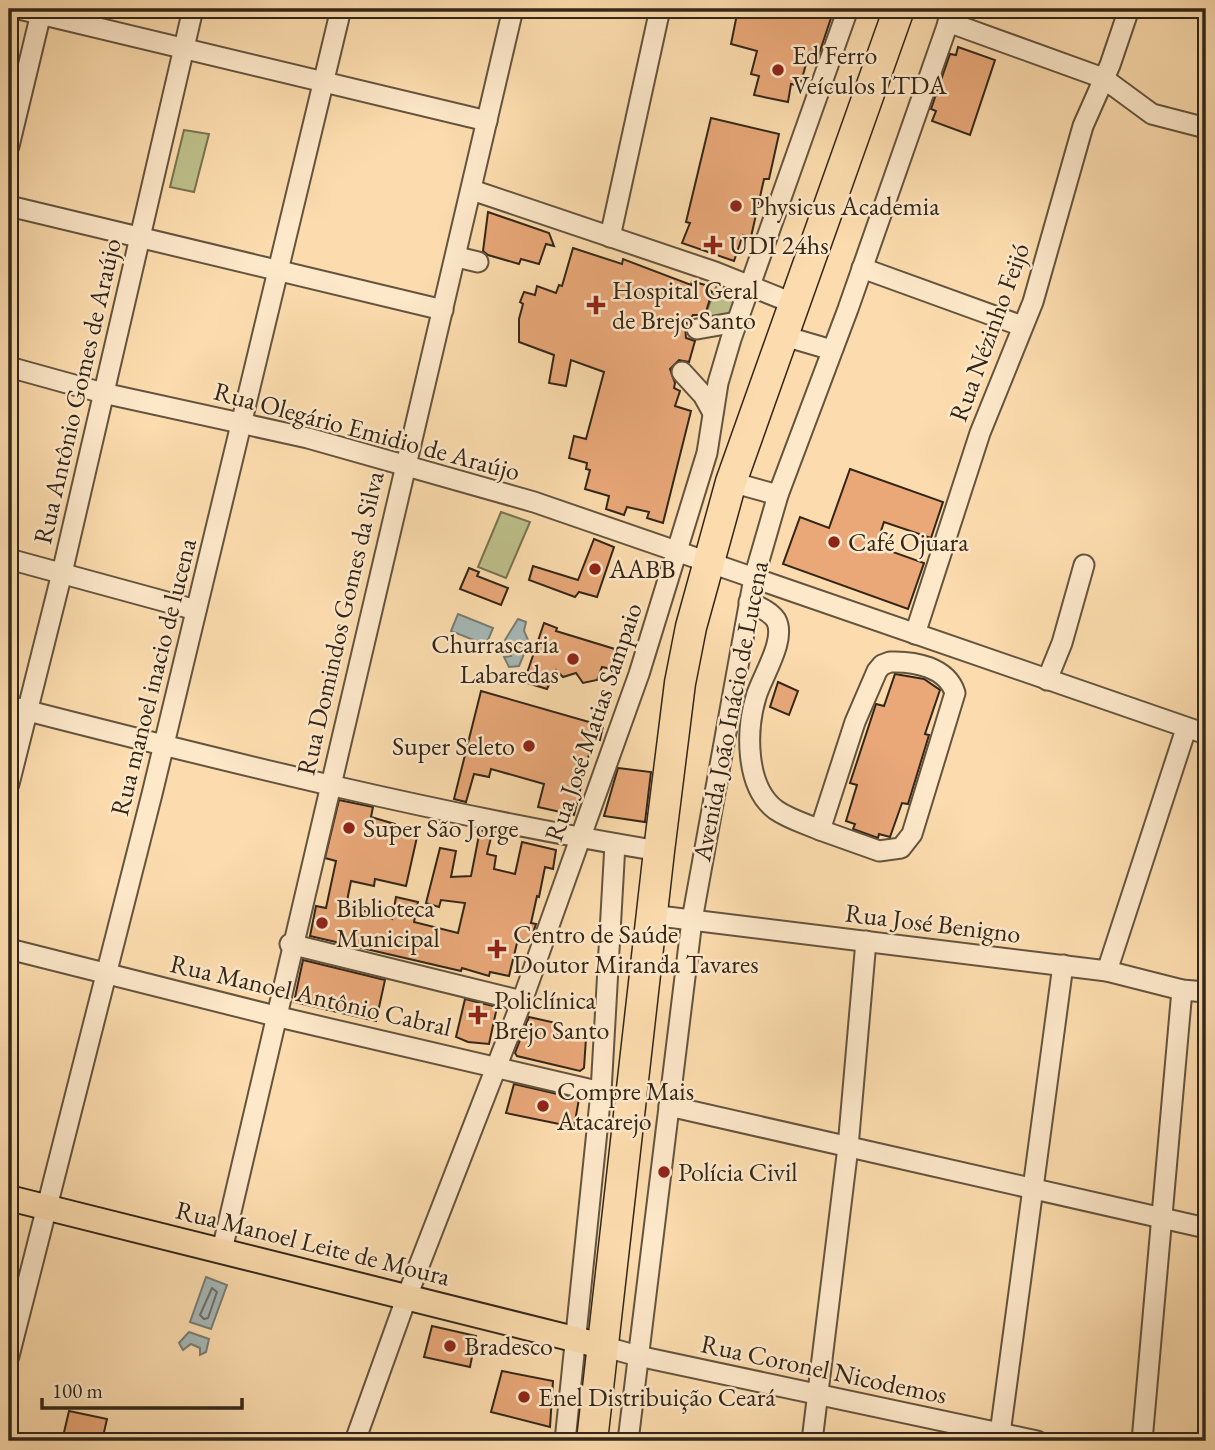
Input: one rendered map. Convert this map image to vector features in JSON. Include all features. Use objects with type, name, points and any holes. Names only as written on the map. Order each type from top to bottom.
[{"type":"highway","name":"Avenida João Inácio de Lucena","points":[[592,1441],[589,1342],[651,915],[680,683],[707,562],[732,482],[898,9]]},
{"type":"main road","name":"Rua Manoel Leite de Moura","points":[[9,1198],[589,1342]]},
{"type":"street","points":[[19,9],[41,11],[183,50],[487,121]]},
{"type":"street","name":"Rua Antônio Gomes de Araújo","points":[[9,784],[18,708],[62,573],[193,9]]},
{"type":"street","name":"Rua manoel inacio de lucena","points":[[9,1356],[165,743],[341,9]]},
{"type":"street","name":"Rua Domindos Gomes da Silva","points":[[222,1251],[290,944],[330,784],[403,464],[457,257],[513,9]]},
{"type":"street","points":[[610,237],[660,9]]},
{"type":"street","name":"Rua Nézinho Feijó","points":[[915,634],[975,446],[1040,278],[1083,126],[1129,9]]},
{"type":"street","name":"Rua José Matias Sampaio","points":[[355,1441],[406,1298],[445,1204],[582,837],[678,553],[706,453],[720,373],[844,10]]},
{"type":"street","points":[[9,146],[41,11]]},
{"type":"street","points":[[951,15],[1103,78],[1152,114],[1206,128]]},
{"type":"street","name":"Avenida João Inácio de Lucena","points":[[628,1441],[692,920],[754,578],[778,495],[951,15]]},
{"type":"street","points":[[472,190],[610,237],[713,278],[750,285],[795,304]]},
{"type":"street","points":[[9,206],[443,310]]},
{"type":"street","points":[[457,257],[478,262]]},
{"type":"street","points":[[862,268],[1022,326]]},
{"type":"street","points":[[696,329],[737,322]]},
{"type":"street","points":[[784,336],[832,350]]},
{"type":"street","name":"Rua Olegário Emidio de Araújo","points":[[9,367],[103,393],[244,422],[536,497],[678,553],[1206,734]]},
{"type":"street","points":[[682,372],[703,395],[713,413]]},
{"type":"street","points":[[732,482],[778,495]]},
{"type":"street","points":[[9,559],[196,610]]},
{"type":"street","points":[[1047,680],[1062,643],[1084,565]]},
{"type":"street","points":[[750,602],[771,615],[779,629],[773,658],[756,698],[752,754],[757,784],[763,797],[775,809],[820,830],[879,851],[894,850],[907,843],[956,693],[948,679],[915,664],[902,662],[882,665],[855,722],[820,830]]},
{"type":"street","points":[[18,708],[330,784],[659,851]]},
{"type":"street","points":[[1107,971],[1186,729]]},
{"type":"street","points":[[565,1441],[589,1342],[615,844]]},
{"type":"street","name":"Rua José Benigno","points":[[651,915],[1107,971],[1182,990],[1206,992]]},
{"type":"street","points":[[812,1441],[848,1147],[866,942]]},
{"type":"street","points":[[290,944],[522,1001]]},
{"type":"street","name":"Rua Manoel Antônio Cabral","points":[[9,950],[275,1016],[495,1065],[601,1092]]},
{"type":"street","points":[[999,1437],[1035,1189],[1063,965]]},
{"type":"street","points":[[1142,1441],[1182,990]]},
{"type":"street","points":[[669,1106],[1206,1227]]},
{"type":"street","name":"Rua Coronel Nicodemos","points":[[589,1342],[638,1356],[999,1437],[1037,1441]]},
{"type":"green space","points":[[184,130],[209,134],[194,192],[170,187]]},
{"type":"green space","points":[[718,282],[743,291],[735,314],[704,318]]},
{"type":"green space","points":[[501,512],[530,522],[506,578],[478,567]]},
{"type":"water","points":[[458,614],[493,628],[486,645],[451,631]]},
{"type":"water","points":[[518,619],[526,622],[524,631],[529,642],[519,666],[509,667],[504,657],[511,656],[505,640]]},
{"type":"water","points":[[206,1277],[227,1285],[211,1329],[190,1322]]},
{"type":"water","points":[[189,1332],[209,1339],[206,1352],[200,1355],[200,1348],[191,1344],[183,1350],[179,1343]]},
{"type":"building","points":[[738,9],[818,9],[833,12],[816,63],[806,64],[800,86],[791,84],[788,102],[754,95],[759,76],[751,74],[757,51],[731,44]]},
{"type":"building","points":[[958,47],[995,60],[970,135],[932,121],[936,111],[931,109],[950,54],[956,55]]},
{"type":"building","points":[[711,118],[779,134],[769,179],[764,179],[751,237],[743,235],[734,261],[682,243],[690,223],[686,222]]},
{"type":"building","points":[[488,212],[549,233],[554,246],[546,244],[539,264],[521,259],[519,264],[488,255],[483,251]]},
{"type":"building","points":[[573,248],[622,264],[623,259],[691,285],[692,281],[705,285],[712,292],[705,315],[693,315],[685,325],[686,338],[695,341],[689,362],[679,360],[670,369],[674,388],[680,391],[675,406],[691,411],[663,523],[647,518],[649,512],[627,507],[624,515],[606,509],[609,496],[585,489],[590,470],[586,469],[587,463],[569,458],[574,436],[586,439],[604,372],[571,360],[566,386],[549,383],[554,355],[519,342],[519,319],[523,304],[520,302],[524,292],[535,295],[537,286],[556,293],[559,285],[562,286]]},
{"type":"building","name":"Café Ojuara","points":[[850,469],[943,502],[931,538],[884,522],[876,546],[924,563],[908,609],[783,564],[800,517],[829,528]]},
{"type":"building","name":"AABB","points":[[594,539],[614,547],[597,597],[579,592],[575,597],[529,580],[533,566],[578,580]]},
{"type":"building","points":[[469,568],[479,572],[477,576],[508,588],[501,605],[460,589]]},
{"type":"building","name":"Churrascaria Labaredas","points":[[544,623],[557,628],[556,631],[618,650],[611,669],[602,667],[597,680],[583,683],[576,673],[563,677],[556,670],[547,689],[524,682]]},
{"type":"building","points":[[895,674],[924,679],[940,690],[925,734],[929,735],[908,804],[902,803],[890,837],[879,834],[878,838],[853,829],[855,824],[846,821],[857,785],[850,783],[876,704],[884,706]]},
{"type":"building","points":[[778,682],[798,691],[789,715],[770,707]]},
{"type":"building","name":"Super Seleto","points":[[481,691],[603,726],[600,740],[593,738],[574,815],[538,807],[544,784],[491,769],[489,777],[474,774],[466,802],[454,799]]},
{"type":"building","points":[[618,768],[651,772],[645,822],[604,816]]},
{"type":"building","points":[[339,800],[373,807],[371,817],[395,824],[393,833],[417,837],[406,886],[375,879],[374,886],[351,881],[347,901],[352,903],[351,907],[392,919],[396,897],[418,902],[414,922],[458,933],[465,903],[441,900],[439,907],[426,903],[440,848],[456,851],[451,877],[471,876],[480,830],[492,833],[487,854],[496,856],[494,869],[515,874],[522,842],[556,850],[553,869],[545,867],[531,923],[536,924],[530,942],[518,939],[509,976],[490,972],[489,976],[462,968],[461,971],[310,936],[316,906],[326,908],[336,861],[325,858]]},
{"type":"building","points":[[303,960],[385,980],[376,1021],[294,1002]]},
{"type":"building","name":"Policlínica Brejo Santo","points":[[465,999],[497,1007],[489,1044],[468,1042],[456,1037]]},
{"type":"building","points":[[529,1017],[556,1023],[555,1033],[586,1038],[584,1068],[580,1071],[517,1056],[515,1053]]},
{"type":"building","name":"Compre Mais Atacarejo","points":[[514,1084],[579,1099],[574,1127],[506,1113]]},
{"type":"building","name":"Bradesco","points":[[432,1326],[476,1336],[470,1367],[424,1357]]},
{"type":"building","name":"Enel Distribuição Ceará","points":[[502,1371],[553,1381],[550,1427],[491,1412]]},
{"type":"building","points":[[69,1411],[107,1419],[102,1441],[62,1441]]},
{"type":"place","name":"Ed Ferro Veículos LTDA","points":[[778,70]]},
{"type":"place","name":"Physicus Academia","points":[[736,206]]},
{"type":"place","name":"UDI 24hs","points":[[713,245]]},
{"type":"place","name":"Hospital Geral de Brejo Santo","points":[[596,305]]},
{"type":"place","name":"Café Ojuara","points":[[834,542]]},
{"type":"place","name":"AABB","points":[[595,569]]},
{"type":"place","name":"Churrascaria Labaredas","points":[[573,659]]},
{"type":"place","name":"Super Seleto","points":[[529,746]]},
{"type":"place","name":"Super São Jorge","points":[[349,828]]},
{"type":"place","name":"Biblioteca Municipal","points":[[322,923]]},
{"type":"place","name":"Centro de Saúde Doutor Miranda Tavares","points":[[497,949]]},
{"type":"place","name":"Policlínica Brejo Santo","points":[[478,1015]]},
{"type":"place","name":"Compre Mais Atacarejo","points":[[543,1106]]},
{"type":"place","name":"Polícia Civil","points":[[664,1172]]},
{"type":"place","name":"Bradesco","points":[[450,1346]]},
{"type":"place","name":"Enel Distribuição Ceará","points":[[524,1397]]}]
